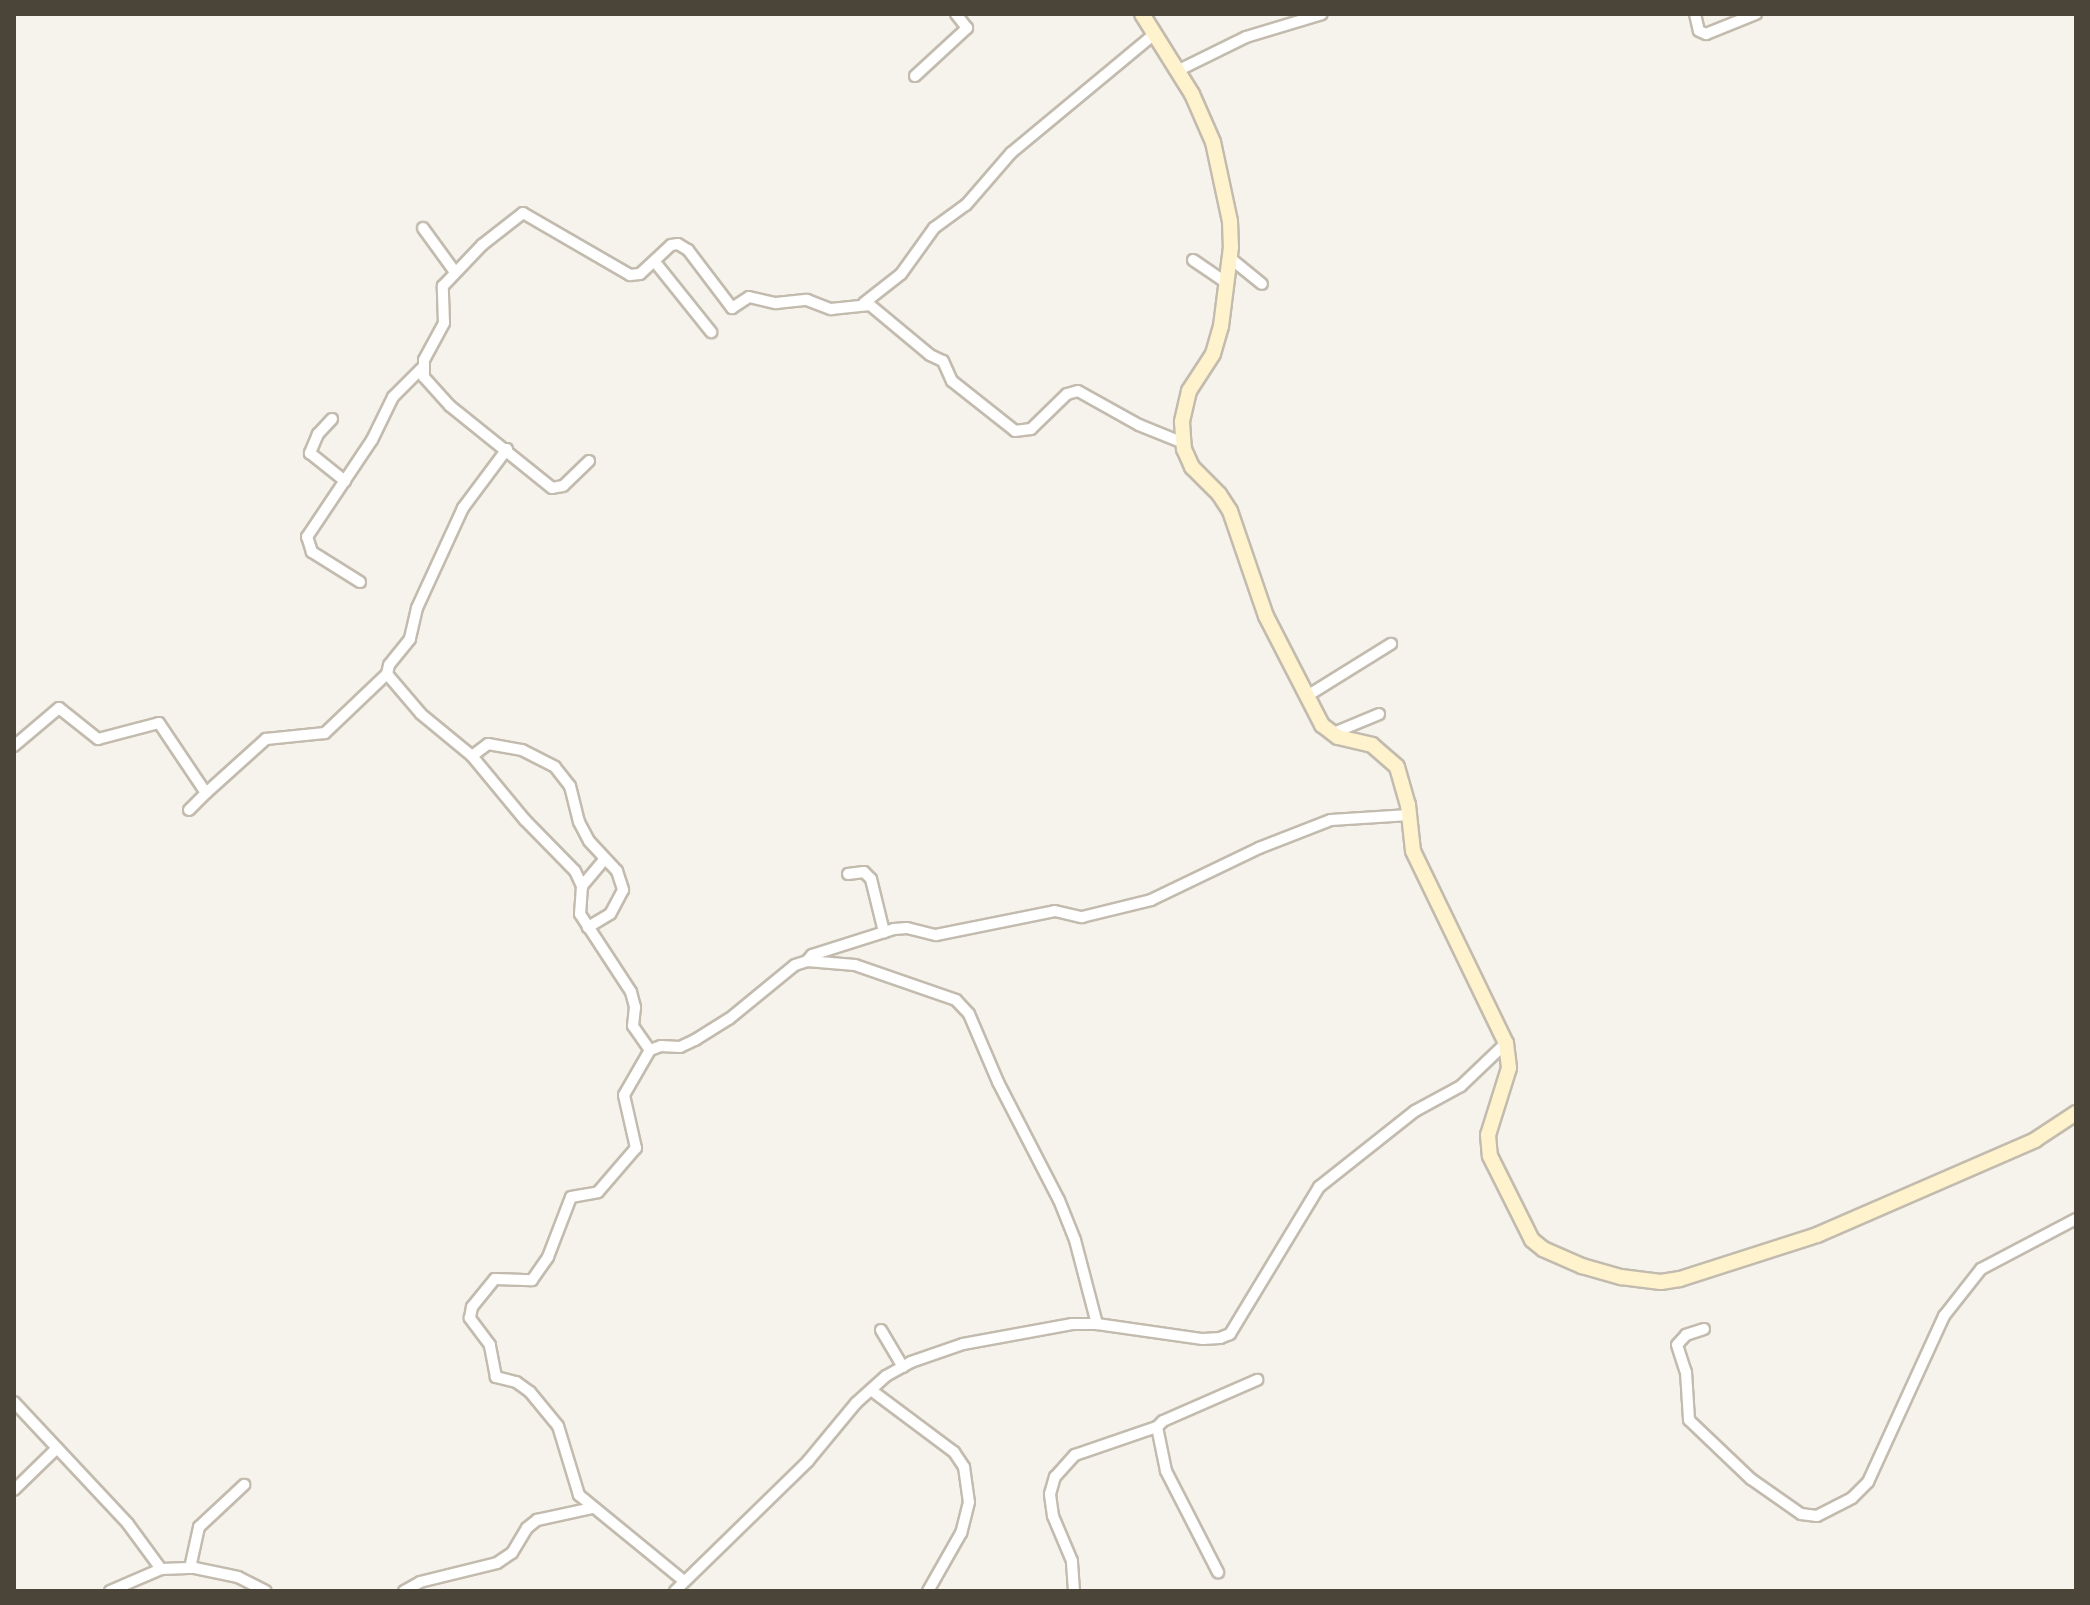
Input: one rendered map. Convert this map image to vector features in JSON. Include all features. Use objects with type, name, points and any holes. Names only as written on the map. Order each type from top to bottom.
[{"type":"main road","points":[[1142,14],[1177,71],[1213,142],[1226,192],[1230,258],[1228,284],[1213,354],[1189,391],[1181,442],[1192,467],[1219,494],[1230,511],[1256,592],[1322,725],[1331,734],[1372,745],[1392,760],[1401,777],[1413,851],[1506,1043],[1508,1078],[1490,1126],[1490,1156],[1532,1240],[1543,1249],[1582,1266],[1643,1281],[1680,1279],[1817,1235],[2035,1140],[2076,1113]]},
{"type":"street","points":[[915,76],[967,28],[956,14]]},
{"type":"street","points":[[1177,71],[1286,18],[1320,14]]},
{"type":"street","points":[[1695,14],[1699,31],[1706,34],[1756,14]]},
{"type":"street","points":[[360,582],[312,552],[306,542],[372,440],[393,397],[422,368],[444,323],[441,290],[455,272],[523,213],[630,275],[640,274],[671,245],[683,246],[732,308],[749,297],[776,303],[807,300],[831,309],[864,303],[901,274],[934,228],[966,205],[1011,153],[1153,35]]},
{"type":"street","points":[[423,228],[455,272]]},
{"type":"street","points":[[1230,258],[1262,284]]},
{"type":"street","points":[[1193,260],[1228,284]]},
{"type":"street","points":[[655,262],[711,332]]},
{"type":"street","points":[[864,303],[943,361],[952,381],[1015,431],[1031,429],[1067,394],[1078,391],[1139,425],[1181,442]]},
{"type":"street","points":[[422,368],[432,390],[555,490],[589,461]]},
{"type":"street","points":[[332,419],[312,443],[310,453],[345,481]]},
{"type":"street","points":[[189,810],[266,739],[325,733],[387,674],[389,665],[410,639],[420,599],[463,508],[507,449]]},
{"type":"street","points":[[1307,696],[1391,644]]},
{"type":"street","points":[[387,674],[421,714],[472,756],[525,820],[575,871],[582,886],[579,910],[631,992],[635,1007],[633,1026],[650,1050]]},
{"type":"street","points":[[14,746],[59,708],[98,739],[159,723],[206,793]]},
{"type":"street","points":[[1331,734],[1379,714]]},
{"type":"street","points":[[472,756],[488,744],[499,743],[535,754],[555,767],[570,786],[579,822],[589,841],[617,871],[623,890],[610,914],[588,927]]},
{"type":"street","points":[[807,961],[812,955],[884,932],[907,928],[936,935],[1055,911],[1082,917],[1151,900],[1259,848],[1331,820],[1409,815]]},
{"type":"street","points":[[582,886],[605,859]]},
{"type":"street","points":[[848,874],[864,872],[870,876],[884,932]]},
{"type":"street","points":[[684,1581],[592,1508],[576,1489],[558,1426],[525,1388],[496,1377],[490,1345],[470,1318],[472,1307],[495,1279],[532,1280],[548,1257],[571,1197],[598,1192],[636,1148],[637,1141],[624,1095],[650,1050],[661,1046],[680,1047],[695,1040],[729,1019],[795,965],[807,961],[855,965],[948,996],[963,1005],[1059,1200],[1075,1240],[1097,1324]]},
{"type":"street","points":[[675,1591],[808,1461],[871,1390],[903,1367],[963,1344],[1042,1328],[1097,1324],[1203,1339],[1230,1334],[1254,1297],[1273,1258],[1319,1187],[1415,1111],[1468,1081],[1506,1043]]},
{"type":"street","points":[[1704,1329],[1686,1335],[1677,1345],[1686,1372],[1689,1420],[1751,1479],[1801,1514],[1817,1516],[1852,1498],[1868,1482],[1944,1316],[1981,1269],[2076,1219]]},
{"type":"street","points":[[881,1330],[903,1367]]},
{"type":"street","points":[[1074,1591],[1072,1561],[1053,1516],[1050,1494],[1055,1477],[1075,1455],[1157,1427],[1163,1421],[1257,1380]]},
{"type":"street","points":[[871,1390],[954,1452],[964,1467],[969,1502],[961,1533],[928,1591]]},
{"type":"street","points":[[14,1402],[128,1524],[161,1569]]},
{"type":"street","points":[[1157,1427],[1166,1471],[1218,1572]]},
{"type":"street","points":[[14,1490],[57,1448]]},
{"type":"street","points":[[190,1568],[199,1527],[244,1485]]},
{"type":"street","points":[[404,1591],[420,1582],[497,1563],[512,1553],[527,1528],[537,1520],[592,1508]]},
{"type":"street","points":[[110,1591],[161,1569],[190,1568],[238,1577],[266,1591]]}]
